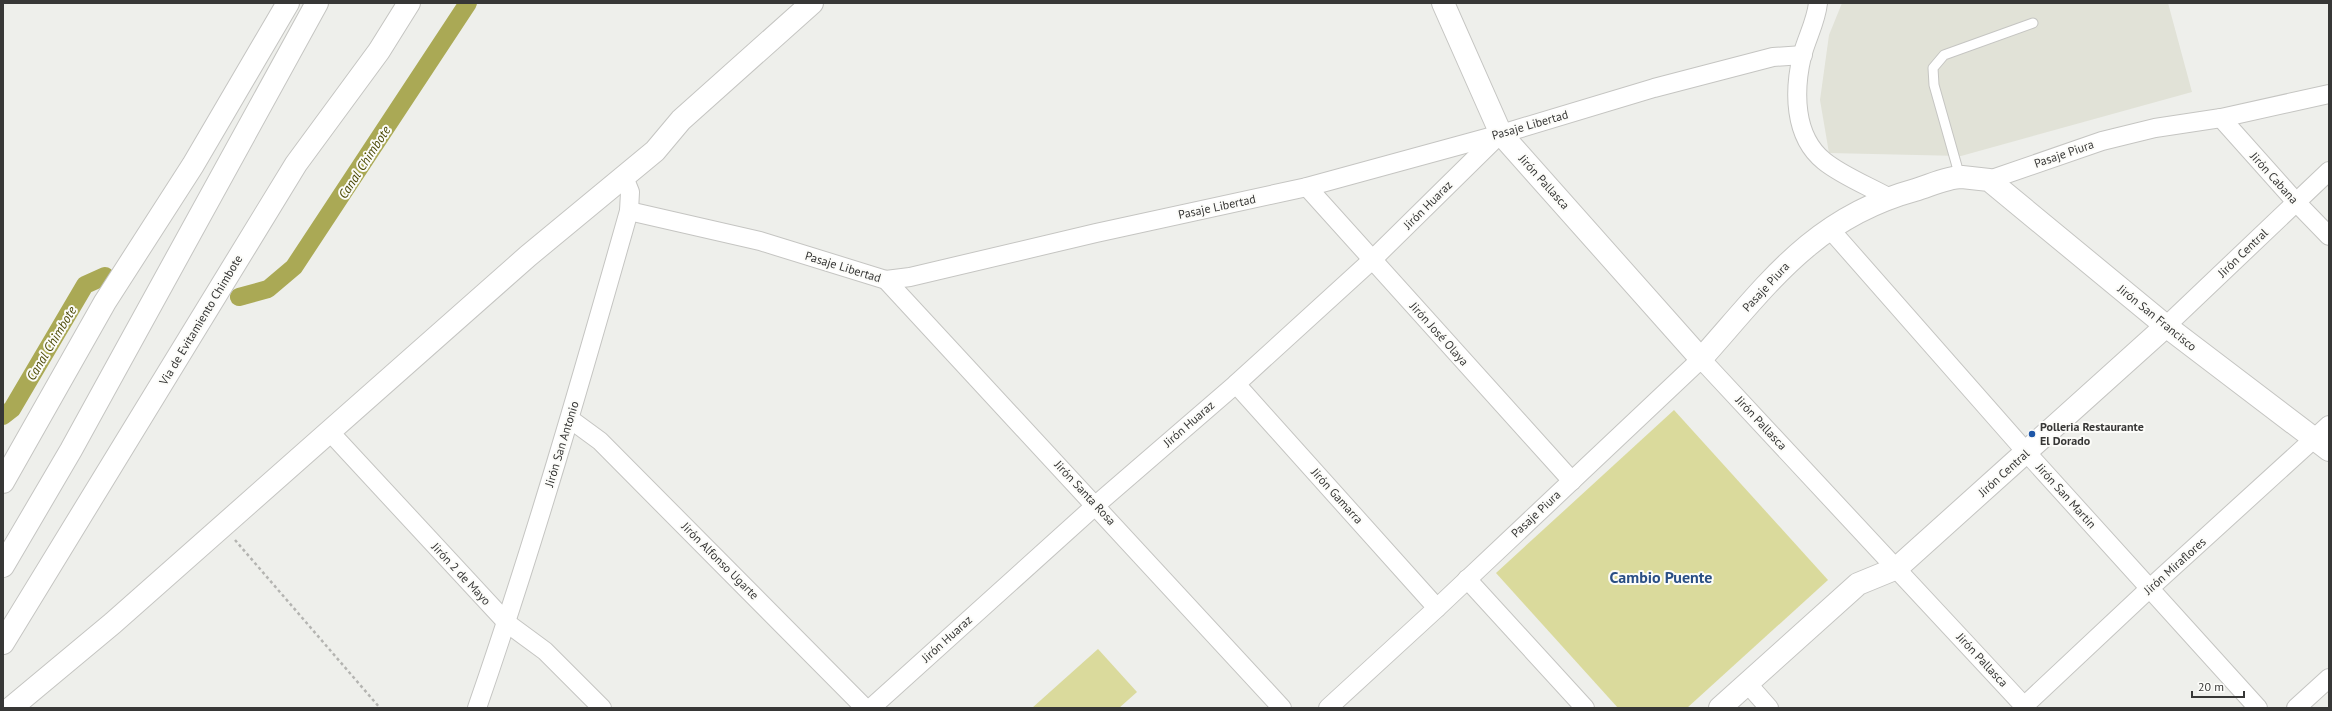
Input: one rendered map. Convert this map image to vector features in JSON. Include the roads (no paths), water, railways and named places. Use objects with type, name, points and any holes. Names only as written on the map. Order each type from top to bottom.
[{"type":"main road","points":[[3,482],[105,302],[193,164],[288,3]]},
{"type":"main road","points":[[3,566],[75,443],[317,3]]},
{"type":"main road","name":"Via de Evitamiento Chimbote","points":[[3,642],[296,164],[379,51],[408,3]]},
{"type":"main road","points":[[11,708],[113,622],[528,256],[655,151],[681,120],[812,3]]},
{"type":"main road","name":"Jirón Pallasca","points":[[1443,3],[1501,134],[1701,359]]},
{"type":"main road","name":"Pasaje Piura","points":[[1701,359],[1803,247],[1829,228],[1855,212],[1888,197],[1960,177],[1989,180]]},
{"type":"main road","name":"Jirón San Francisco","points":[[1989,180],[2166,326],[2324,438]]},
{"type":"main road","name":"Jirón Central","points":[[1720,708],[1858,584],[1897,568],[2027,453],[2166,326]]},
{"type":"street","points":[[1818,3],[1817,15],[1802,55],[1796,90],[1797,113],[1807,140],[1823,161],[1888,197]]},
{"type":"street","name":"Pasaje Libertad","points":[[629,211],[760,241],[886,280],[939,272],[1096,233],[1307,187],[1501,134],[1654,88],[1773,58],[1802,55]]},
{"type":"street","name":"Pasaje Piura","points":[[1989,180],[2102,141],[2155,128],[2221,118],[2329,94]]},
{"type":"street","name":"Jirón Cabana","points":[[2221,118],[2296,202],[2329,236]]},
{"type":"street","name":"Jirón Huaraz","points":[[871,708],[1096,505],[1236,384],[1372,260],[1501,134]]},
{"type":"street","name":"Jirón Central","points":[[2166,326],[2329,171]]},
{"type":"street","name":"Jirón San Antonio","points":[[477,708],[507,623],[570,419],[629,211],[630,192],[624,177]]},
{"type":"street","name":"Jirón José Olaya","points":[[1307,187],[1572,481]]},
{"type":"street","name":"Jirón San Martin","points":[[1829,228],[2027,453],[2258,708]]},
{"type":"street","name":"Jirón Santa Rosa","points":[[886,280],[1096,505],[1282,708]]},
{"type":"street","name":"Pasaje Piura","points":[[1328,708],[1437,608],[1701,359]]},
{"type":"street","name":"Jirón Pallasca","points":[[1701,359],[1897,568],[2024,708]]},
{"type":"street","name":"Jirón Gamarra","points":[[1236,384],[1437,608]]},
{"type":"street","name":"Jirón Alfonso Ugarte","points":[[570,419],[600,441],[865,708]]},
{"type":"street","name":"Jirón 2 de Mayo","points":[[329,431],[507,623],[545,651],[602,708]]},
{"type":"street","name":"Jirón Miraflores","points":[[2024,708],[2150,588],[2324,438]]},
{"type":"street","points":[[1467,579],[1585,708]]},
{"type":"street","points":[[2296,708],[2329,678]]},
{"type":"street","points":[[1747,684],[1769,708]]},
{"type":"lane","points":[[1960,177],[1934,85],[1933,68],[1944,55],[2033,23]]},
{"type":"waterway","name":"Canal Chimbote","points":[[239,297],[268,289],[294,267],[468,3]]},
{"type":"waterway","name":"Canal Chimbote","points":[[3,416],[12,409],[85,285],[105,276]]},
{"type":"place","name":"Polleria Restaurante El Dorado","points":[[2032,434]]},
{"type":"district","name":"Cambio Puente","points":[[1661,577]]}]
